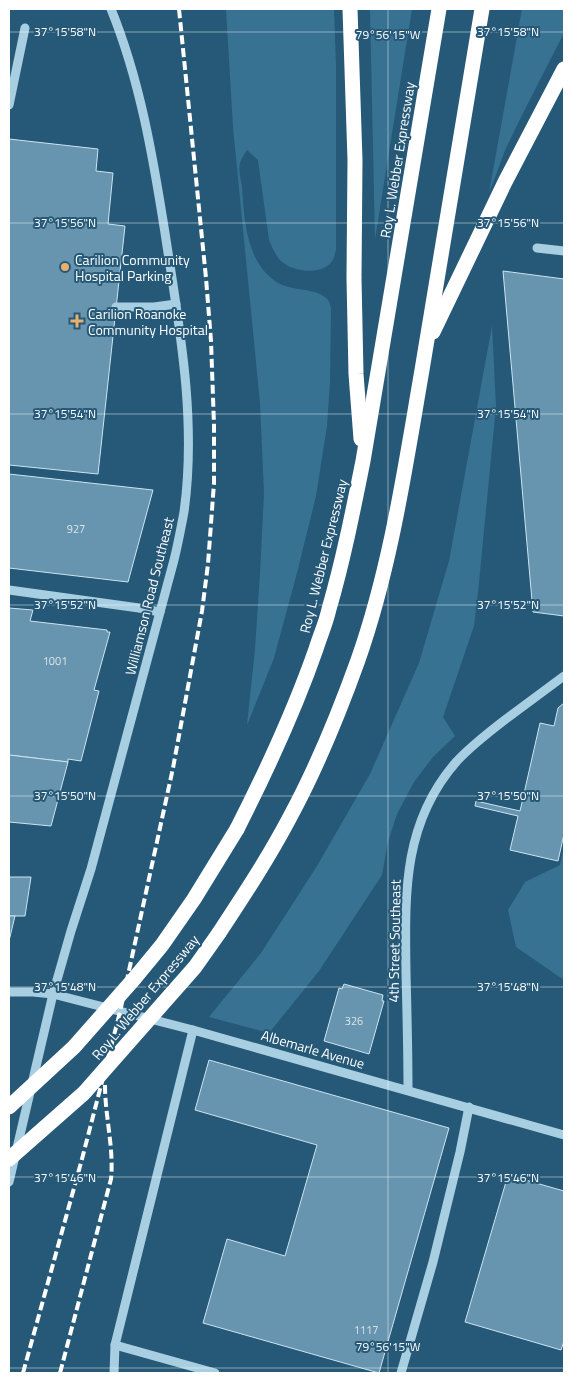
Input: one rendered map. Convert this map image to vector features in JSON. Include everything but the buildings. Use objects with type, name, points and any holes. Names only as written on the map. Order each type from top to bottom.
[{"type":"highway","points":[[350,9],[355,160],[354,278],[356,374],[363,462]]},
{"type":"highway","name":"Roy L. Webber Expressway","points":[[9,1107],[74,1047],[162,945],[194,899],[237,829],[266,772],[304,682],[326,620],[348,536],[363,462],[439,9]]},
{"type":"highway","name":"Roy L. Webber Expressway","points":[[9,1159],[84,1093],[195,967],[245,894],[291,816],[339,710],[375,608],[397,518],[482,9]]},
{"type":"highway","points":[[425,349],[505,182],[564,69]]},
{"type":"street","name":"Williamson Road Southeast","points":[[9,1182],[53,994],[91,869],[160,612],[184,512],[187,469],[187,404],[176,304],[144,117],[111,9]]},
{"type":"street","points":[[9,105],[25,28]]},
{"type":"street","points":[[537,248],[564,252]]},
{"type":"street","points":[[116,308],[154,308],[176,304]]},
{"type":"street","points":[[9,590],[160,612]]},
{"type":"street","name":"4th Street Southeast","points":[[408,1090],[405,910],[408,872],[416,834],[424,813],[439,785],[458,760],[480,738],[564,676]]},
{"type":"street","name":"Albemarle Avenue","points":[[9,992],[53,994],[193,1030],[564,1135]]},
{"type":"street","points":[[114,1373],[115,1346],[193,1030]]},
{"type":"street","points":[[401,1373],[433,1262],[469,1107]]},
{"type":"street","points":[[115,1346],[215,1373]]},
{"type":"shaded area","points":[[226,9],[334,9],[336,67],[336,250],[333,260],[327,266],[307,271],[299,270],[286,265],[279,259],[269,240],[258,160],[247,150],[239,166],[248,238],[258,262],[275,281],[288,287],[315,292],[328,300],[331,308],[330,382],[327,426],[316,496],[274,658],[247,725],[255,649],[264,493],[260,403],[233,127]]},
{"type":"shaded area","points":[[370,9],[412,9],[375,239]]},
{"type":"shaded area","points":[[522,9],[564,9],[564,33],[506,148],[489,193]]},
{"type":"shaded area","points":[[492,326],[496,406],[474,626],[443,717],[455,736],[433,757],[414,782],[397,814],[388,842],[382,875],[319,971],[269,1033],[209,1017],[261,953],[317,866],[370,774],[419,663],[449,561]]},
{"type":"shaded area","points":[[564,847],[564,980],[516,947],[508,910],[525,882],[560,865]]},
{"type":"railway","points":[[23,1373],[120,1012],[173,768],[202,611],[208,564],[214,483],[211,341],[179,9]]},
{"type":"railway","points":[[60,1373],[111,1179],[112,1167],[105,1085]]},
{"type":"place","name":"Carilion Community Hospital Parking","points":[[65,267]]},
{"type":"place","name":"Carilion Roanoke Community Hospital","points":[[77,321]]}]
